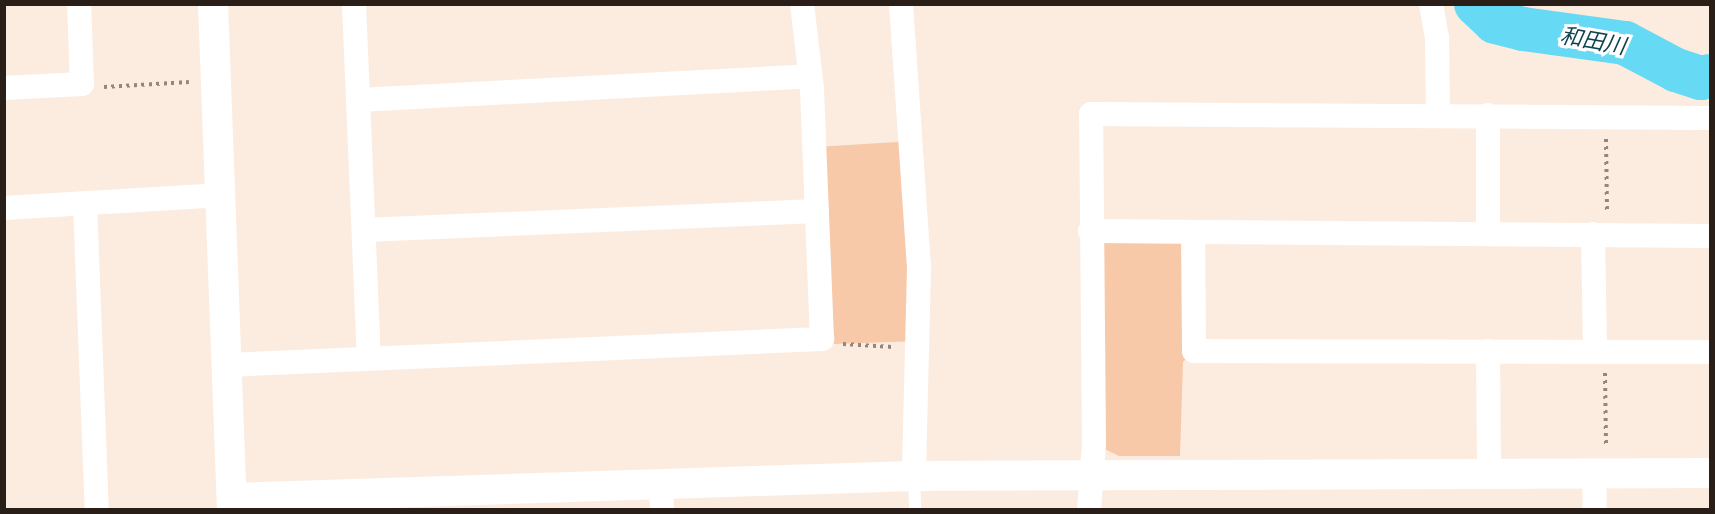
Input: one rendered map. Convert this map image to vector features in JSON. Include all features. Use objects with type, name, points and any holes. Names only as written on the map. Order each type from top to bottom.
[{"type":"street","points":[[4,88],[82,84],[79,4]]},
{"type":"street","points":[[213,4],[223,195],[232,504],[661,497],[914,476],[1490,472],[1710,473]]},
{"type":"street","points":[[354,4],[369,359]]},
{"type":"street","points":[[228,365],[822,339],[810,76],[802,4]]},
{"type":"street","points":[[901,4],[919,267],[914,476]]},
{"type":"street","points":[[1431,4],[1437,37],[1438,114]]},
{"type":"street","points":[[358,100],[810,76]]},
{"type":"street","points":[[1089,510],[1093,474],[1091,114],[1438,114],[1710,118]]},
{"type":"street","points":[[1488,115],[1488,234]]},
{"type":"street","points":[[4,208],[223,195]]},
{"type":"street","points":[[85,204],[97,510]]},
{"type":"street","points":[[364,230],[817,211]]},
{"type":"street","points":[[1090,231],[1710,236]]},
{"type":"street","points":[[1192,232],[1194,351],[1710,352]]},
{"type":"street","points":[[1599,352],[1600,234]]},
{"type":"street","points":[[1488,351],[1490,472]]},
{"type":"street","points":[[1594,510],[1600,472]]},
{"type":"lane","points":[[914,476],[915,510]]},
{"type":"path","points":[[82,84],[98,87],[217,80]]},
{"type":"path","points":[[1600,234],[1606,118]]},
{"type":"path","points":[[822,339],[834,344],[892,344],[892,355]]},
{"type":"path","points":[[1599,352],[1600,472]]},
{"type":"shaded area","points":[[913,141],[919,341],[834,344],[822,339],[815,147]]},
{"type":"shaded area","points":[[1090,231],[1193,232],[1194,351],[1183,362],[1180,456],[1119,456],[1094,444]]},
{"type":"waterway","name":"和田川","points":[[1476,4],[1495,22],[1523,29],[1625,43],[1676,70],[1701,78],[1710,76]]}]
